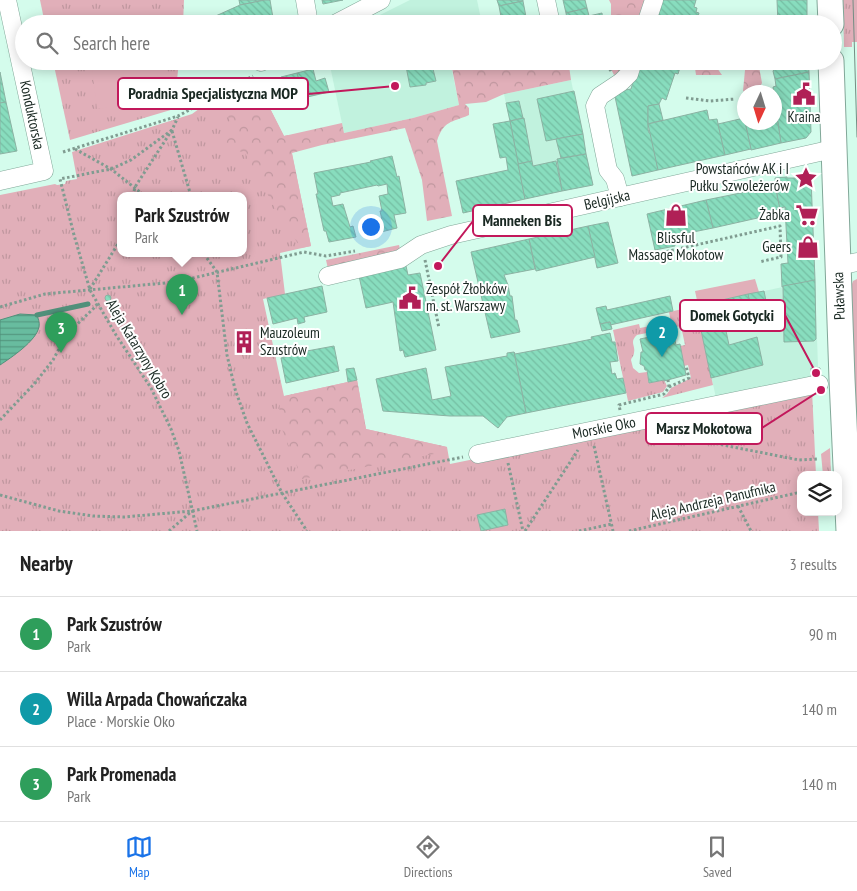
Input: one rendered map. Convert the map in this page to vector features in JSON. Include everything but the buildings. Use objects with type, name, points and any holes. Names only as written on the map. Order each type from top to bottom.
[{"type":"main road","points":[[830,0],[831,15]]},
{"type":"main road","name":"Puławska","points":[[831,70],[833,149],[847,264],[827,382],[849,531]]},
{"type":"street","name":"Konduktorska","points":[[7,0],[15,37]]},
{"type":"street","points":[[304,0],[307,15]]},
{"type":"street","points":[[352,15],[381,0]]},
{"type":"street","points":[[546,0],[549,15]]},
{"type":"street","points":[[649,15],[654,0]]},
{"type":"street","name":"Konduktorska","points":[[0,181],[44,171],[22,70]]},
{"type":"street","points":[[620,197],[615,180],[608,170],[595,106],[600,96],[621,82],[630,70]]},
{"type":"street","name":"Belgijska","points":[[328,276],[400,259],[421,245],[451,235],[833,149]]},
{"type":"street","name":"Morskie Oko","points":[[478,454],[827,382]]},
{"type":"path","points":[[63,152],[178,116],[254,70]]},
{"type":"path","points":[[610,70],[612,76]]},
{"type":"path","points":[[686,98],[717,101],[735,99]]},
{"type":"path","points":[[134,192],[135,187],[172,130],[178,116]]},
{"type":"path","points":[[111,169],[131,160],[172,130]]},
{"type":"path","points":[[172,130],[190,192]]},
{"type":"path","points":[[74,148],[111,169],[141,192]]},
{"type":"path","name":"Aleja Katarzyny Kobro","points":[[111,169],[60,179],[90,290],[116,335],[151,388],[164,414],[179,451],[197,531]]},
{"type":"path","points":[[647,256],[780,226],[781,257],[759,262]]},
{"type":"path","points":[[90,290],[117,246]]},
{"type":"path","points":[[0,307],[45,294],[176,282],[304,252],[326,256],[337,255]]},
{"type":"path","points":[[208,257],[217,272],[227,355],[235,389],[247,423],[282,493],[307,531]]},
{"type":"path","points":[[425,262],[439,328]]},
{"type":"path","points":[[0,420],[35,383],[53,360],[67,334],[98,303]]},
{"type":"path","points":[[628,403],[664,394],[669,387],[689,378],[686,366]]},
{"type":"path","points":[[668,380],[669,387]]},
{"type":"path","points":[[591,431],[613,531]]},
{"type":"path","points":[[524,531],[591,431]]},
{"type":"path","points":[[657,433],[799,460],[819,459]]},
{"type":"path","points":[[505,448],[524,531]]},
{"type":"path","points":[[0,495],[59,511],[93,516],[124,517],[192,511],[478,454]]},
{"type":"path","name":"Aleja Andrzeja Panufnika","points":[[629,531],[797,493]]},
{"type":"path","points":[[738,506],[751,531]]},
{"type":"path","points":[[169,531],[192,511]]},
{"type":"path","points":[[579,531],[612,524]]},
{"type":"shaded area","points":[[410,0],[477,0],[480,15],[380,15]]},
{"type":"shaded area","points":[[331,70],[452,70],[459,105],[413,118],[344,133]]},
{"type":"shaded area","points":[[571,80],[593,185],[525,199],[504,94]]},
{"type":"shaded area","points":[[815,280],[818,367],[820,368],[821,377],[716,398],[696,306]]},
{"type":"shaded area","points":[[20,314],[37,315],[39,327],[33,338],[23,348],[0,365],[0,320]]},
{"type":"green space","points":[[40,0],[184,0],[183,15],[43,15]]},
{"type":"green space","points":[[609,0],[647,0],[642,15],[611,15]]},
{"type":"green space","points":[[843,0],[857,0],[857,42],[852,42],[852,47],[844,47]]},
{"type":"green space","points":[[149,11],[149,15],[121,15]]},
{"type":"green space","points":[[55,70],[178,70],[174,109],[70,140]]},
{"type":"green space","points":[[92,70],[157,70],[161,100],[97,109]]},
{"type":"green space","points":[[452,70],[570,70],[571,80],[504,94],[486,102],[465,104],[469,108],[469,115],[449,123],[442,129],[437,141],[452,216],[427,221],[422,180],[405,128],[322,145],[292,153],[311,246],[301,248],[281,219],[245,153],[223,146],[233,128],[224,107],[223,95],[255,79],[284,136],[342,123],[344,133],[413,118],[459,105]]},
{"type":"green space","points":[[612,70],[622,70],[621,73],[614,75]]},
{"type":"green space","points":[[695,70],[718,70],[722,75],[696,75]]},
{"type":"green space","points":[[745,70],[760,70],[761,85],[744,85]]},
{"type":"green space","points":[[255,79],[284,136],[288,135],[311,246],[280,253],[285,294],[263,299],[284,396],[357,380],[366,429],[447,447],[450,464],[812,390],[816,471],[797,471],[797,516],[818,516],[819,531],[0,531],[0,195],[55,184],[65,184],[66,181],[77,179],[72,152],[192,114],[203,106]]},
{"type":"green space","points":[[399,245],[401,254],[328,269],[326,260]]},
{"type":"green space","points":[[755,279],[759,292],[698,305],[695,291]]},
{"type":"green space","points":[[857,279],[857,464],[851,287],[853,281]]},
{"type":"green space","points":[[696,306],[713,385],[662,398],[671,388],[691,378],[688,365],[684,366],[680,346],[685,345],[681,326],[635,337],[633,342],[634,354],[631,360],[633,368],[639,373],[647,372],[649,383],[664,380],[667,386],[663,392],[628,401],[613,330],[639,324],[640,328],[671,322],[669,312]]},
{"type":"green space","points":[[357,380],[366,429],[447,447],[434,454],[302,479],[279,422],[280,397]]},
{"type":"green space","points":[[830,448],[831,471],[823,471],[821,454]]},
{"type":"waterway","points":[[37,315],[88,304]]},
{"type":"tram line","points":[[853,0],[857,137]]},
{"type":"place","name":"Poradnia Specjalistyczna MOP","points":[[395,86]]},
{"type":"place","name":"Kraina","points":[[804,94]]},
{"type":"place","name":"Powstańców AK i I Pułku Szwoleżerów","points":[[806,178]]},
{"type":"place","name":"Blissful Massage Mokotow","points":[[676,215]]},
{"type":"place","name":"Żabka","points":[[807,215]]},
{"type":"place","name":"Geers","points":[[808,247]]},
{"type":"place","name":"Manneken Bis","points":[[438,266]]},
{"type":"place","name":"Zespół Żłobków m. st. Warszawy","points":[[410,298]]},
{"type":"place","name":"Park Szustrów","points":[[182,315]]},
{"type":"place","name":"Mauzoleum Szustrów","points":[[244,342]]},
{"type":"place","name":"Park Promenada","points":[[61,353]]},
{"type":"place","name":"Willa Arpada Chowańczaka","points":[[662,357]]},
{"type":"place","name":"Domek Gotycki","points":[[816,373]]},
{"type":"place","name":"Marsz Mokotowa","points":[[821,390]]}]
